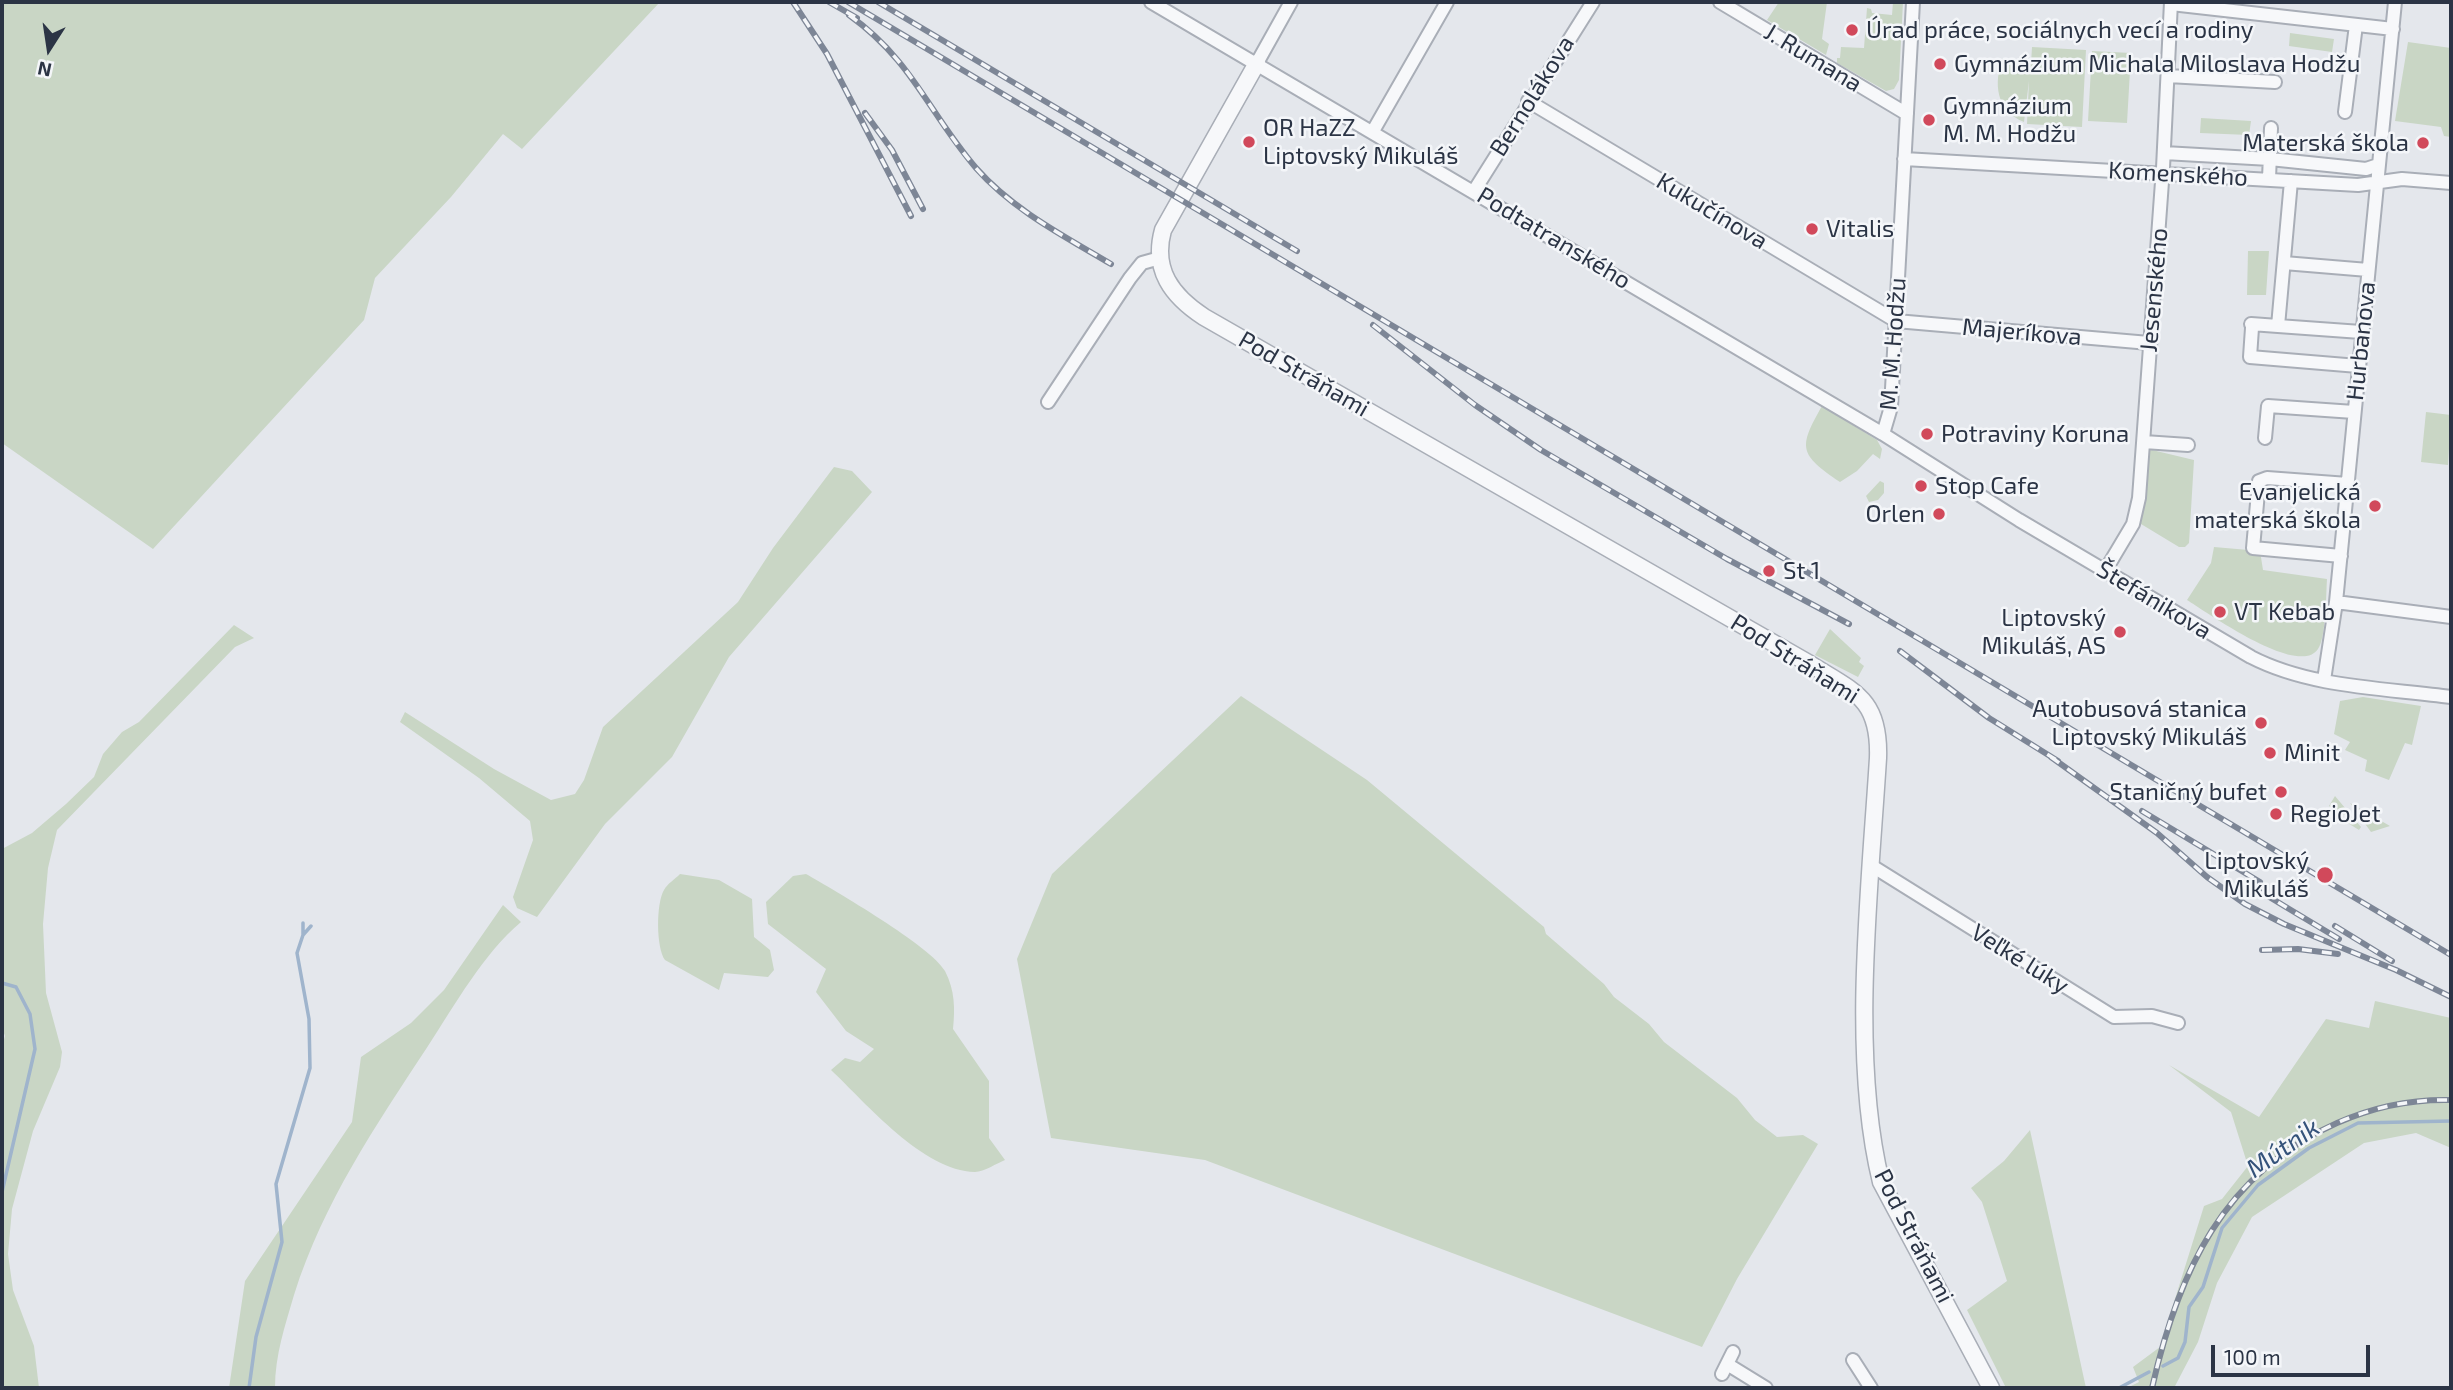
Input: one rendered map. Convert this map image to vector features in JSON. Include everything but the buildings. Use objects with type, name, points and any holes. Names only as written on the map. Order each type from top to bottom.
[{"type":"street","name":"Podtatranského","points":[[1151,2],[1883,433]]},
{"type":"street","points":[[1048,402],[1130,278],[1142,263],[1160,258],[1163,230],[1291,2]]},
{"type":"street","points":[[1373,131],[1447,2]]},
{"type":"street","name":"Bernolákova","points":[[1474,191],[1593,2]]},
{"type":"street","name":"J. Rumana","points":[[1720,2],[1906,114]]},
{"type":"street","name":"M. M. Hodžu","points":[[1883,433],[1891,407],[1913,2]]},
{"type":"street","name":"Hurbanova","points":[[2324,680],[2341,556],[2395,2]]},
{"type":"street","points":[[2171,3],[2393,29]]},
{"type":"street","name":"Jesenského","points":[[2105,571],[2135,517],[2144,442],[2164,153],[2171,3]]},
{"type":"street","points":[[2345,112],[2356,25]]},
{"type":"street","points":[[2168,76],[2275,82]]},
{"type":"street","name":"Kukučínova","points":[[1528,102],[1896,321]]},
{"type":"street","points":[[2269,179],[2271,128]]},
{"type":"street","points":[[2164,153],[2270,159],[2366,169],[2378,165]]},
{"type":"street","name":"Komenského","points":[[1904,159],[2358,185],[2376,180],[2451,183]]},
{"type":"street","points":[[2278,327],[2291,181]]},
{"type":"street","name":"Pod Stráňami","points":[[1160,258],[1171,290],[1204,317],[1810,664],[1864,701],[1875,717],[1879,738],[1867,1033],[1876,1159],[1881,1182],[1991,1388]]},
{"type":"street","points":[[2284,263],[2368,270]]},
{"type":"street","name":"Majeríkova","points":[[1896,321],[2149,343]]},
{"type":"street","points":[[2358,366],[2250,357],[2251,326],[2361,332]]},
{"type":"street","points":[[2265,438],[2268,406],[2354,412]]},
{"type":"street","name":"Štefánikova","points":[[1883,433],[2011,516],[2260,662],[2324,680],[2451,697]]},
{"type":"street","points":[[2144,442],[2188,444]]},
{"type":"street","points":[[2341,556],[2253,548],[2259,481],[2267,478],[2348,484]]},
{"type":"street","points":[[2336,602],[2451,617]]},
{"type":"street","name":"Veľké lúky","points":[[1872,866],[2113,1017],[2152,1016],[2178,1023]]},
{"type":"street","points":[[1853,1360],[1871,1388]]},
{"type":"street","points":[[1727,1363],[1766,1388]]},
{"type":"green space","points":[[2,2],[660,2],[522,149],[503,134],[451,197],[375,278],[364,320],[153,549],[2,443]]},
{"type":"green space","points":[[1779,2],[1827,2],[1822,39],[1829,44],[1826,55],[1767,20]]},
{"type":"green space","points":[[1893,2],[1903,2],[1899,80],[1894,89],[1886,91],[1837,63],[1837,58],[1840,58],[1841,47],[1864,48],[1867,8],[1871,9],[1872,13],[1892,15]]},
{"type":"green space","points":[[2290,33],[2334,39],[2332,52],[2289,46]]},
{"type":"green space","points":[[2408,42],[2451,48],[2451,137],[2444,136],[2441,127],[2395,121]]},
{"type":"green space","points":[[2032,47],[2086,50],[2082,127],[2027,124],[2029,81],[2024,122],[2002,104],[1998,77],[2003,58],[2031,64]]},
{"type":"green space","points":[[2092,51],[2131,53],[2127,123],[2088,121]]},
{"type":"green space","points":[[2201,118],[2251,121],[2249,135],[2200,133]]},
{"type":"green space","points":[[2248,251],[2269,251],[2266,295],[2247,295]]},
{"type":"green space","points":[[1822,406],[1877,440],[1882,449],[1880,459],[1873,454],[1857,471],[1840,482],[1817,464],[1810,457],[1806,441]]},
{"type":"green space","points":[[2426,412],[2451,415],[2448,465],[2421,462]]},
{"type":"green space","points":[[2147,451],[2194,460],[2189,543],[2185,547],[2179,547],[2141,524],[2139,518]]},
{"type":"green space","points":[[834,467],[852,471],[872,492],[729,657],[672,757],[605,824],[537,917],[517,908],[513,897],[533,840],[530,821],[479,778],[400,722],[405,712],[494,769],[551,800],[575,794],[584,780],[603,727],[738,602],[773,548]]},
{"type":"green space","points":[[1880,481],[1884,483],[1884,493],[1878,500],[1869,502],[1866,496]]},
{"type":"green space","points":[[2214,547],[2260,551],[2263,570],[2327,579],[2324,626],[2318,649],[2308,656],[2274,650],[2233,629],[2187,600],[2211,563]]},
{"type":"green space","points":[[234,625],[254,638],[235,647],[57,830],[48,868],[43,924],[46,993],[62,1052],[60,1067],[33,1131],[12,1209],[8,1254],[13,1290],[34,1346],[39,1388],[2,1388],[2,1046],[5,1036],[2,1028],[2,849],[32,833],[94,777],[103,754],[122,732],[139,722]]},
{"type":"green space","points":[[1830,629],[1861,658],[1859,662],[1864,666],[1858,677],[1815,655]]},
{"type":"green space","points":[[1241,696],[1367,780],[1544,927],[1546,934],[1604,984],[1614,997],[1649,1024],[1664,1042],[1737,1098],[1755,1120],[1777,1137],[1803,1135],[1818,1144],[1737,1279],[1702,1347],[1205,1160],[1051,1138],[1017,959],[1052,874]]},
{"type":"green space","points":[[2363,697],[2421,706],[2412,745],[2405,743],[2389,780],[2365,771],[2367,760],[2345,750],[2350,742],[2334,734],[2340,701]]},
{"type":"green space","points":[[2335,796],[2361,827],[2359,830],[2346,822],[2348,817],[2329,806]]},
{"type":"green space","points":[[2350,803],[2390,826],[2371,832]]},
{"type":"green space","points":[[680,874],[719,880],[752,899],[754,937],[770,950],[774,970],[768,977],[724,973],[719,990],[665,960],[659,936],[661,896],[665,888]]},
{"type":"green space","points":[[806,874],[903,934],[945,971],[953,1000],[953,1029],[989,1081],[989,1138],[1005,1160],[975,1172],[955,1169],[935,1160],[878,1117],[831,1070],[845,1058],[860,1062],[874,1049],[846,1031],[816,992],[826,969],[768,924],[766,902],[793,876]]},
{"type":"green space","points":[[503,905],[521,922],[494,949],[459,997],[370,1136],[320,1228],[287,1318],[279,1352],[275,1388],[229,1388],[245,1281],[352,1122],[361,1057],[411,1023],[444,990]]},
{"type":"green space","points":[[2375,1001],[2451,1018],[2451,1148],[2416,1133],[2364,1143],[2252,1217],[2217,1283],[2198,1342],[2174,1388],[2127,1388],[2139,1382],[2133,1367],[2160,1347],[2204,1206],[2222,1199],[2248,1166],[2231,1112],[2169,1065],[2259,1117],[2326,1019],[2369,1028]]},
{"type":"green space","points":[[2030,1130],[2086,1388],[2006,1388],[1967,1310],[2007,1281],[1982,1202],[1971,1188],[2004,1161]]},
{"type":"waterway","points":[[303,923],[303,935]]},
{"type":"waterway","points":[[249,1388],[256,1337],[282,1242],[276,1184],[310,1068],[309,1019],[297,953],[303,935],[311,926]]},
{"type":"waterway","points":[[2,983],[16,987],[30,1014],[35,1049],[2,1192]]},
{"type":"waterway","name":"Mútnik","points":[[2163,1366],[2178,1358],[2185,1342],[2189,1307],[2203,1287],[2222,1228],[2258,1185],[2309,1148],[2358,1123],[2451,1121]]},
{"type":"waterway","name":"Mútnik","points":[[2119,1388],[2149,1372]]},
{"type":"railway","points":[[793,2],[827,54],[911,216]]},
{"type":"railway","points":[[829,2],[857,18]]},
{"type":"railway","points":[[848,2],[2451,955]]},
{"type":"railway","points":[[878,2],[1297,251]]},
{"type":"railway","points":[[849,15],[871,32],[905,69],[959,147],[990,183],[1040,221],[1111,264]]},
{"type":"railway","points":[[865,113],[892,150],[923,209]]},
{"type":"railway","points":[[1373,325],[1475,405],[1541,450],[1727,559],[1849,624]]},
{"type":"railway","points":[[1900,651],[1989,718],[2058,761]]},
{"type":"railway","points":[[2051,757],[2157,833],[2207,877],[2245,904],[2284,924],[2396,970],[2451,997]]},
{"type":"railway","points":[[2142,811],[2260,882]]},
{"type":"railway","points":[[2261,892],[2339,939]]},
{"type":"railway","points":[[2335,926],[2392,961]]},
{"type":"railway","points":[[2262,950],[2298,949],[2338,954]]},
{"type":"railway","points":[[2152,1388],[2176,1305],[2192,1267],[2235,1198],[2264,1169],[2297,1144],[2351,1117],[2407,1103],[2451,1100]]},
{"type":"place","name":"Úrad práce, sociálnych vecí a rodiny","points":[[1852,30]]},
{"type":"place","name":"Gymnázium Michala Miloslava Hodžu","points":[[1940,64]]},
{"type":"place","name":"Gymnázium M. M. Hodžu","points":[[1929,120]]},
{"type":"place","name":"OR HaZZ Liptovský Mikuláš","points":[[1249,142]]},
{"type":"place","name":"Materská škola","points":[[2423,143]]},
{"type":"place","name":"Vitalis","points":[[1812,229]]},
{"type":"place","name":"Potraviny Koruna","points":[[1927,434]]},
{"type":"place","name":"Stop Cafe","points":[[1921,486]]},
{"type":"place","name":"Evanjelická materská škola","points":[[2375,506]]},
{"type":"place","name":"Orlen","points":[[1939,514]]},
{"type":"place","name":"St 1","points":[[1769,571]]},
{"type":"place","name":"VT Kebab","points":[[2220,612]]},
{"type":"place","name":"Liptovský Mikuláš, AS","points":[[2120,632]]},
{"type":"place","name":"Autobusová stanica Liptovský Mikuláš","points":[[2261,723]]},
{"type":"place","name":"Minit","points":[[2270,753]]},
{"type":"place","name":"Staničný bufet","points":[[2281,792]]},
{"type":"place","name":"RegioJet","points":[[2276,814]]},
{"type":"place","name":"Liptovský Mikuláš","points":[[2325,875]]}]
